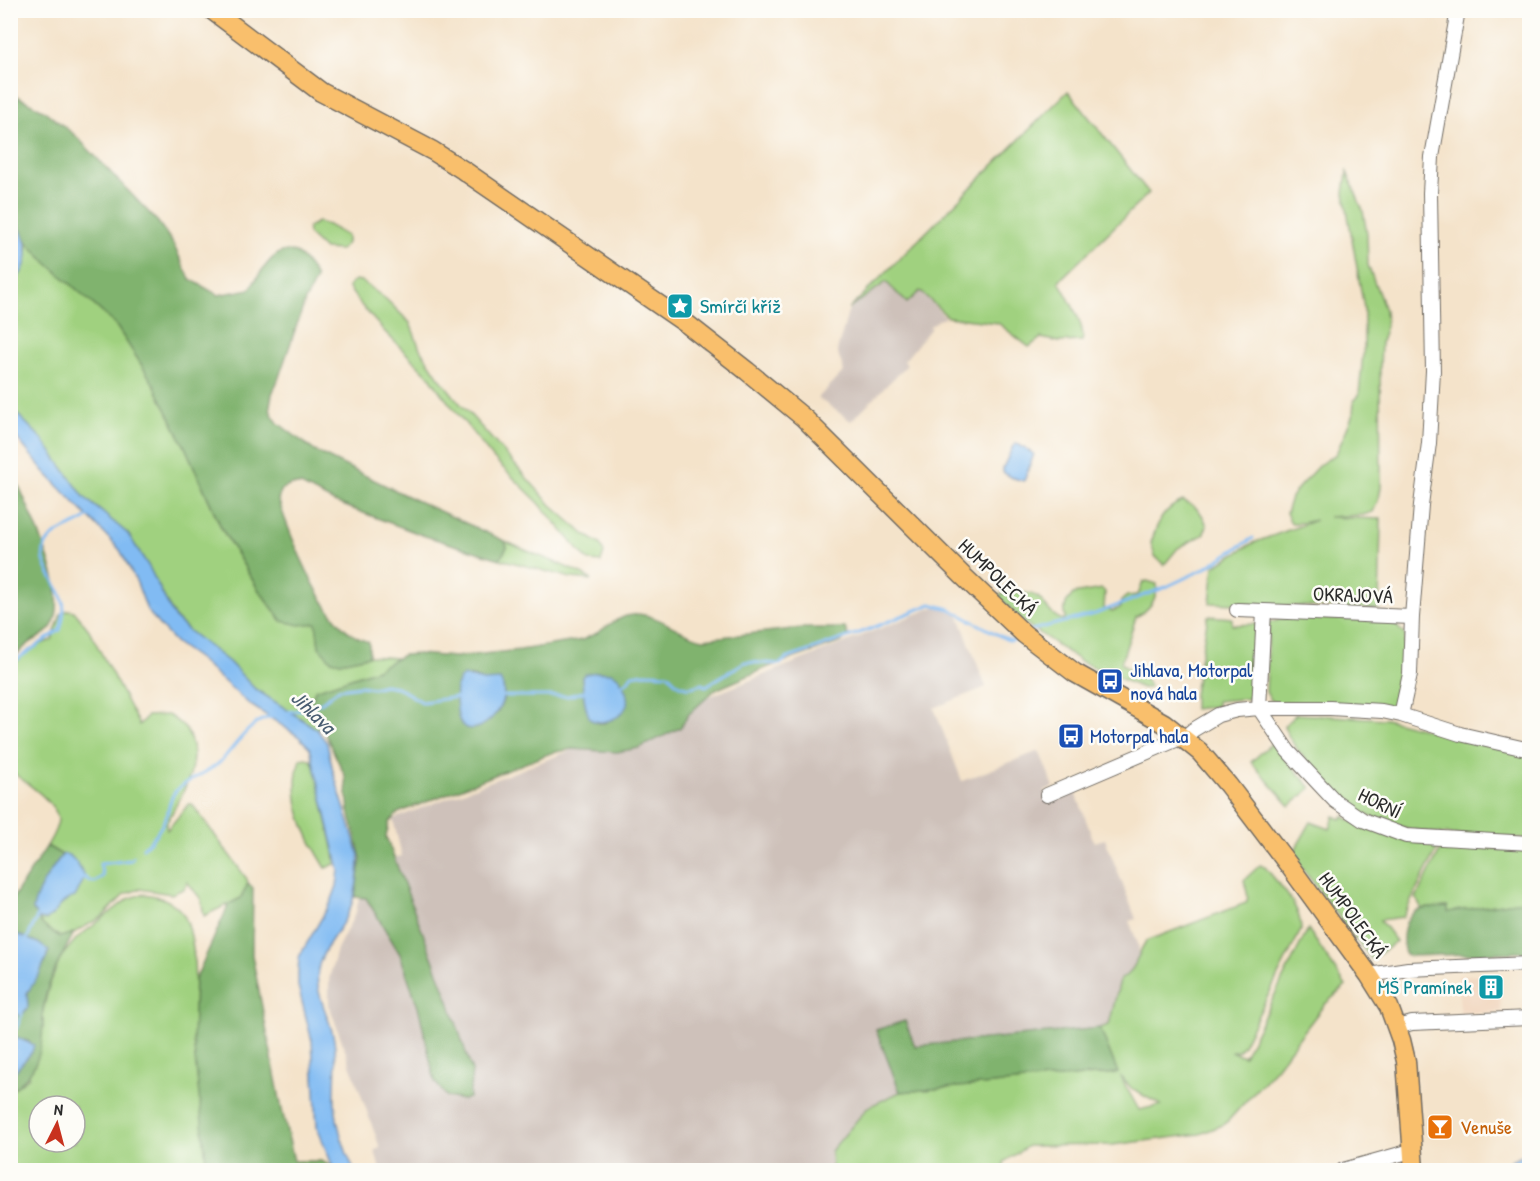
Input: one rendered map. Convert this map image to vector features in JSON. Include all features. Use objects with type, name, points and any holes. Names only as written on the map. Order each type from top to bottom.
[{"type":"main road","name":"HUMPOLECKÁ","points":[[212,10],[304,81],[443,158],[658,304],[747,370],[804,418],[1024,634],[1075,673],[1156,718],[1184,738],[1228,785],[1369,975],[1389,1007],[1397,1027],[1407,1068],[1414,1170]]},
{"type":"street","points":[[1412,616],[1421,505],[1429,443],[1433,371],[1430,193],[1432,157],[1458,10]]},
{"type":"street","name":"OKRAJOVÁ","points":[[1237,610],[1412,616],[1410,674],[1401,715]]},
{"type":"street","points":[[1259,708],[1264,611]]},
{"type":"street","points":[[1047,795],[1184,738],[1218,715],[1259,708],[1382,711],[1460,734],[1530,750]]},
{"type":"street","name":"HORNÍ","points":[[1259,708],[1288,751],[1335,801],[1363,820],[1406,836],[1530,843]]},
{"type":"street","points":[[1369,975],[1408,969],[1530,964]]},
{"type":"street","points":[[1397,1027],[1412,1023],[1530,1018]]},
{"type":"street","points":[[1343,1170],[1411,1151]]},
{"type":"shaded area","points":[[886,282],[920,291],[946,318],[930,326],[931,328],[904,361],[907,365],[851,421],[818,398],[844,371],[837,351],[849,309]]},
{"type":"shaded area","points":[[937,606],[958,614],[986,687],[934,708],[962,781],[1039,751],[1054,787],[1045,790],[1050,802],[1076,793],[1094,842],[1105,839],[1136,919],[1129,921],[1139,952],[1132,971],[1120,980],[1109,1025],[1100,1028],[915,1046],[876,1030],[900,1092],[868,1107],[831,1151],[832,1170],[380,1170],[375,1150],[380,1148],[329,1005],[329,979],[337,949],[356,912],[366,864],[402,856],[393,819]]},
{"type":"shaded area","points":[[1500,974],[1501,1012],[1460,1013],[1458,976]]},
{"type":"green space","points":[[1068,91],[1149,193],[1059,281],[1079,320],[1083,335],[1082,341],[1059,342],[1041,338],[1029,347],[998,323],[948,317],[920,291],[907,303],[886,282],[849,309]]},
{"type":"green space","points":[[11,93],[43,110],[75,135],[158,222],[172,242],[190,279],[218,295],[250,289],[266,265],[279,253],[287,251],[295,253],[303,259],[316,279],[305,301],[272,394],[271,413],[278,423],[315,451],[505,541],[507,547],[500,559],[425,536],[334,502],[301,485],[291,485],[282,489],[278,499],[298,552],[318,592],[340,624],[358,638],[369,642],[369,656],[340,662],[331,660],[319,647],[316,623],[300,625],[282,621],[258,589],[222,529],[152,381],[115,324],[43,259],[28,243],[11,217]]},
{"type":"green space","points":[[1347,172],[1363,211],[1367,234],[1368,265],[1385,310],[1386,326],[1381,342],[1380,370],[1381,487],[1373,512],[1363,515],[1328,517],[1381,519],[1379,609],[1210,603],[1214,566],[1253,543],[1316,520],[1291,523],[1286,513],[1291,497],[1319,465],[1336,454],[1353,414],[1354,401],[1359,394],[1364,344],[1364,308],[1344,193]]},
{"type":"green space","points":[[318,222],[347,236],[347,243],[341,250],[324,249],[308,234],[308,227]]},
{"type":"green space","points":[[28,243],[115,324],[152,381],[186,449],[222,530],[258,589],[282,620],[300,624],[317,623],[319,647],[340,662],[369,656],[398,658],[375,670],[315,690],[309,709],[321,725],[317,729],[255,689],[229,662],[189,631],[174,616],[149,567],[128,534],[84,497],[42,439],[11,408],[10,285],[23,266]]},
{"type":"green space","points":[[355,280],[361,281],[386,299],[410,323],[420,349],[438,376],[551,505],[584,534],[600,544],[604,553],[601,562],[589,561],[538,502],[493,458],[430,377],[361,305],[348,287]]},
{"type":"green space","points":[[11,465],[52,569],[57,591],[57,610],[50,629],[25,646],[11,661]]},
{"type":"green space","points":[[1183,501],[1198,510],[1207,526],[1203,535],[1178,548],[1164,565],[1155,556],[1151,543],[1158,523],[1166,512]]},
{"type":"green space","points":[[505,541],[592,580],[571,578],[500,559],[507,547]]},
{"type":"green space","points":[[1143,582],[1157,584],[1156,595],[1149,607],[1136,617],[1121,663],[1144,679],[1150,686],[1148,688],[1142,688],[1082,662],[1019,619],[998,595],[1027,593],[1041,600],[1053,614],[1063,620],[1066,617],[1064,614],[1066,603],[1073,594],[1102,589],[1105,592],[1104,609],[1112,611],[1120,608],[1121,601],[1127,596],[1138,595]]},
{"type":"green space","points":[[68,610],[74,611],[89,630],[139,725],[147,716],[168,715],[186,730],[193,754],[192,766],[184,790],[166,824],[167,830],[189,804],[192,804],[247,879],[248,884],[241,898],[204,916],[201,899],[187,882],[184,889],[171,894],[140,889],[125,894],[102,917],[74,933],[60,937],[43,926],[39,919],[46,920],[67,899],[65,854],[62,855],[47,846],[58,822],[52,805],[11,771],[10,677],[16,663],[25,653],[52,640],[61,614]]},
{"type":"green space","points":[[639,614],[648,616],[703,639],[802,628],[845,628],[848,635],[841,642],[771,666],[715,690],[689,714],[680,728],[639,748],[617,752],[572,749],[551,753],[398,813],[389,823],[386,837],[449,1001],[472,1071],[469,1098],[463,1100],[447,1097],[435,1082],[419,1010],[400,954],[366,898],[355,897],[361,858],[349,811],[345,776],[321,725],[309,709],[315,690],[375,670],[403,655],[455,657],[582,640],[626,616]],"holes":[[[597,672],[612,673],[621,680],[622,685],[614,718],[604,723],[597,723],[583,686],[582,677]],[[470,676],[483,681],[500,681],[504,690],[504,698],[496,714]]]},
{"type":"green space","points":[[1208,616],[1232,618],[1232,625],[1257,624],[1254,698],[1217,701],[1217,706],[1194,709],[1194,694]]},
{"type":"green space","points":[[1288,617],[1392,621],[1405,635],[1402,681],[1396,681],[1395,707],[1274,702],[1270,699],[1266,692],[1269,623]]},
{"type":"green space","points":[[1296,714],[1386,719],[1529,756],[1529,839],[1425,832],[1367,815],[1333,790],[1294,744],[1284,726]]},
{"type":"green space","points":[[1272,743],[1311,788],[1290,806],[1251,762]]},
{"type":"green space","points":[[306,758],[312,761],[319,784],[333,848],[335,864],[326,868],[311,843],[297,802],[296,788],[300,759]]},
{"type":"green space","points":[[1334,816],[1341,819],[1343,816],[1366,828],[1389,836],[1439,845],[1403,917],[1380,920],[1396,941],[1372,960],[1292,855],[1311,822],[1330,829]]},
{"type":"green space","points":[[1443,845],[1529,851],[1529,900],[1448,912],[1448,907],[1422,909],[1416,898]]},
{"type":"green space","points":[[47,846],[62,855],[40,890],[36,909],[38,918],[60,937],[74,933],[47,990],[41,1045],[36,1062],[20,1084],[11,1091],[11,1076],[32,1052],[30,1042],[11,1035],[11,1014],[22,1015],[28,1007],[27,993],[39,975],[49,952],[38,943],[11,932],[11,901]]},
{"type":"green space","points":[[1260,865],[1265,867],[1294,904],[1301,930],[1243,1045],[1238,1051],[1231,1051],[1244,1056],[1308,929],[1346,986],[1324,1005],[1276,1068],[1225,1124],[1200,1134],[1112,1145],[1028,1146],[1004,1162],[1005,1170],[832,1170],[831,1151],[868,1107],[900,1092],[1118,1073],[1100,1028],[1109,1025],[1120,980],[1131,971],[1146,941],[1246,903],[1248,897],[1244,880]],"holes":[[[1120,1076],[1133,1090],[1161,1105],[1139,1110]]]},
{"type":"green space","points":[[248,883],[253,888],[252,955],[294,1161],[321,1161],[332,1166],[334,1170],[207,1169],[193,1040],[195,980],[229,904],[241,898]]},
{"type":"green space","points":[[143,894],[175,905],[184,915],[193,948],[194,1044],[208,1170],[11,1170],[10,1091],[28,1078],[41,1039],[43,1011],[49,986],[61,957],[77,938],[128,899]]},
{"type":"green space","points":[[1529,900],[1529,952],[1410,956],[1405,954],[1404,929],[1409,917],[1419,910],[1448,907],[1448,912]]},
{"type":"green space","points":[[905,1021],[915,1046],[1100,1028],[1118,1073],[900,1092],[876,1030]]},
{"type":"water","points":[[10,217],[26,242],[27,251],[24,268],[11,285],[11,266],[15,253],[11,245]]},
{"type":"water","points":[[11,408],[42,439],[84,497],[128,534],[149,567],[174,617],[229,662],[255,689],[317,729],[327,743],[333,771],[359,855],[351,907],[325,951],[317,975],[335,1048],[337,1121],[354,1170],[334,1170],[317,1127],[312,1041],[298,986],[299,957],[331,902],[337,886],[339,870],[310,748],[298,736],[249,704],[200,660],[176,643],[159,625],[147,610],[137,583],[120,550],[44,471],[11,431]]},
{"type":"water","points":[[1016,443],[1034,454],[1024,481],[1010,477],[1003,472]]},
{"type":"water","points":[[597,672],[615,675],[624,686],[627,704],[621,714],[612,720],[601,722],[591,720],[585,705],[582,677],[585,674]]},
{"type":"water","points":[[464,676],[483,681],[500,680],[503,689],[503,699],[499,708],[486,723],[478,728],[470,729],[463,726],[458,718],[456,689],[457,683]]},
{"type":"water","points":[[65,854],[74,860],[85,877],[75,897],[65,901],[46,920],[39,919],[33,910],[37,895],[48,875]]},
{"type":"water","points":[[11,932],[38,943],[49,951],[39,975],[27,993],[28,1007],[22,1015],[11,1014]]},
{"type":"water","points":[[11,1035],[34,1045],[32,1052],[11,1076]]},
{"type":"water","points":[[1529,1152],[1529,1170],[1493,1170]]},
{"type":"waterway","points":[[10,668],[13,662],[60,630],[64,606],[44,561],[45,546],[54,535],[90,515]]},
{"type":"waterway","points":[[1032,630],[1095,614],[1166,587],[1202,570],[1253,538]]},
{"type":"waterway","points":[[620,685],[627,682],[632,675],[645,673],[668,674],[675,682],[687,687],[701,684],[706,686],[745,662],[780,664],[786,659],[931,604],[950,609],[1011,641],[1019,637]]},
{"type":"waterway","name":"Jihlava","points":[[288,712],[307,709],[322,702],[339,689],[360,686],[397,687],[422,702],[458,697]]},
{"type":"waterway","points":[[501,696],[568,696],[587,691]]},
{"type":"waterway","points":[[143,848],[160,828],[175,792],[220,762],[250,728],[272,717]]},
{"type":"waterway","points":[[83,879],[85,877],[95,882],[103,876],[100,864],[131,860],[133,857]]},
{"type":"waterway","points":[[26,941],[38,915]]},
{"type":"waterway","points":[[16,1029],[22,1014]]},
{"type":"place","name":"Smírčí kříž","points":[[680,306]]},
{"type":"place","name":"Jihlava, Motorpal nová hala","points":[[1110,681]]},
{"type":"place","name":"Motorpal hala","points":[[1071,736]]},
{"type":"place","name":"MŠ Pramínek","points":[[1491,987]]},
{"type":"place","name":"Venuše","points":[[1440,1127]]}]
